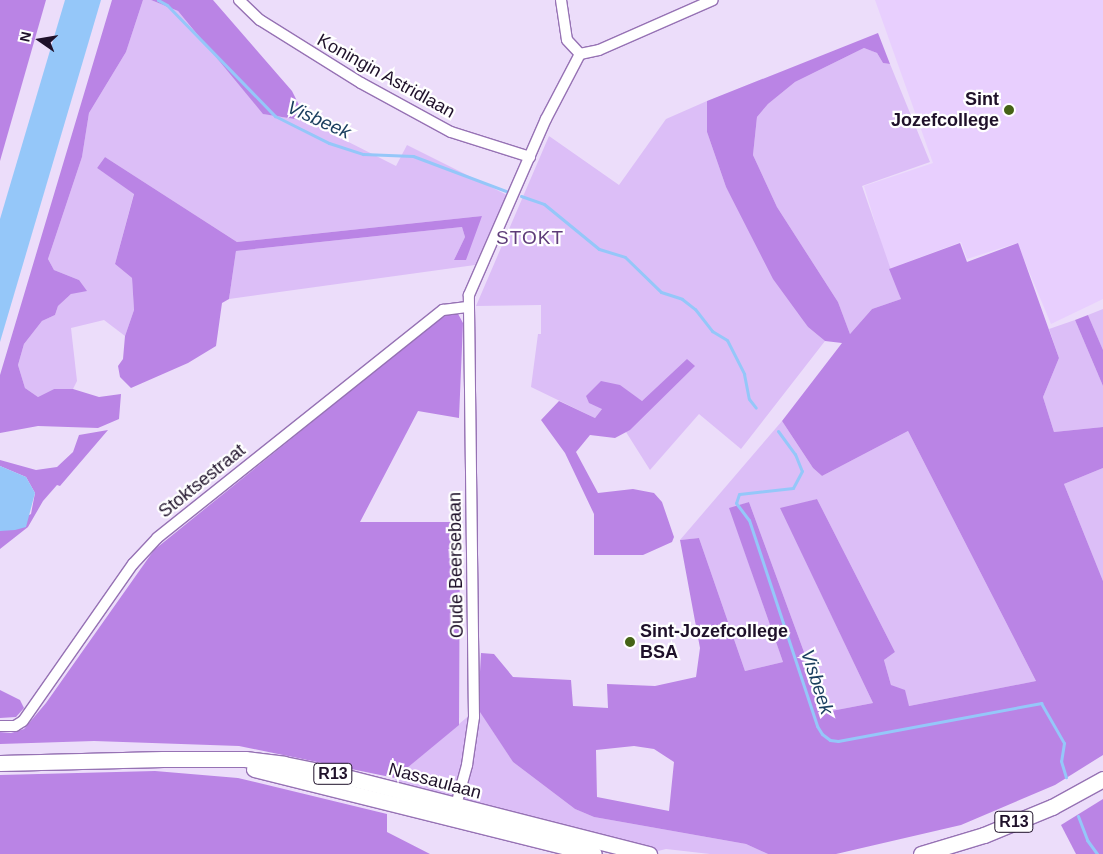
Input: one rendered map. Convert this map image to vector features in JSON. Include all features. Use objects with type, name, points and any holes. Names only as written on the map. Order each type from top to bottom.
[{"type":"main road","name":"Nassaulaan","points":[[0,763],[245,759],[284,764],[594,854]]},
{"type":"main road","name":"R13","points":[[921,854],[984,835],[1052,807],[1103,779]]},
{"type":"main road","name":"Nassaulaan","points":[[454,812],[649,854]]},
{"type":"street","name":"Koningin Astridlaan","points":[[239,0],[260,20],[361,83],[451,132],[530,157]]},
{"type":"street","points":[[561,0],[567,40],[580,54]]},
{"type":"street","points":[[469,307],[472,288],[546,119],[580,54],[598,50],[713,0]]},
{"type":"street","name":"Oude Beersebaan","points":[[454,812],[474,730],[469,307]]},
{"type":"street","name":"Stoktsestraat","points":[[0,726],[15,726],[24,721],[133,564],[157,538],[443,310],[469,307]]},
{"type":"shaded area","points":[[0,0],[46,0],[0,161]]},
{"type":"shaded area","points":[[112,0],[143,0],[126,52],[89,113],[82,157],[48,259],[54,270],[79,280],[87,291],[71,294],[58,306],[55,315],[42,321],[24,344],[18,365],[25,388],[38,397],[54,389],[73,389],[99,397],[121,394],[119,419],[98,428],[38,426],[0,433],[0,375]]},
{"type":"shaded area","points":[[143,0],[151,0],[178,11],[264,114],[307,121],[396,166],[407,145],[507,195],[475,265],[229,299],[236,251],[462,227],[465,237],[454,260],[482,216],[237,242],[105,157],[97,168],[134,193],[115,264],[132,278],[134,310],[125,336],[104,320],[71,328],[77,381],[73,389],[54,389],[38,397],[25,388],[18,365],[24,344],[42,321],[55,315],[58,306],[71,294],[79,280],[54,270],[48,259],[82,157],[89,113],[126,52]]},
{"type":"shaded area","points":[[151,0],[213,0],[292,91],[307,121],[263,114],[178,11]]},
{"type":"shaded area","name":"Sint Jozefcollege","points":[[875,0],[1103,0],[1103,299],[1051,324],[1017,243],[967,259],[961,242],[889,269],[864,186],[933,163]]},
{"type":"shaded area","points":[[878,33],[890,64],[883,63],[877,53],[864,48],[795,82],[768,104],[757,117],[753,155],[777,207],[838,302],[850,334],[872,309],[901,299],[889,269],[960,243],[967,262],[1018,243],[1059,358],[1043,397],[1054,432],[1103,427],[1103,468],[1064,484],[1103,581],[1103,755],[1055,785],[961,825],[836,854],[768,854],[746,844],[594,817],[575,809],[513,762],[478,709],[481,653],[494,654],[513,677],[571,680],[573,706],[608,708],[607,684],[655,686],[696,677],[700,648],[680,540],[699,538],[745,671],[783,662],[729,508],[749,502],[826,712],[873,703],[780,508],[817,499],[895,652],[884,660],[891,685],[905,690],[909,706],[1036,681],[908,431],[822,476],[813,468],[782,421],[842,343],[825,341],[808,327],[773,279],[726,187],[707,132],[707,101]],"holes":[[[634,746],[654,749],[674,762],[669,811],[597,797],[596,750]]]},
{"type":"shaded area","points":[[864,48],[877,53],[883,63],[890,64],[930,162],[862,186],[901,299],[872,309],[850,334],[838,302],[777,207],[753,155],[757,117],[768,104],[795,82]]},
{"type":"shaded area","points":[[707,101],[707,132],[726,187],[808,327],[825,341],[741,449],[699,414],[650,470],[626,432],[688,359],[642,401],[637,398],[602,409],[595,418],[531,387],[538,334],[541,334],[541,305],[476,306],[549,136],[619,185],[666,119]]},
{"type":"shaded area","points":[[105,157],[237,242],[482,216],[466,260],[454,260],[465,237],[462,227],[236,251],[229,299],[222,303],[216,346],[188,363],[131,388],[120,377],[118,366],[123,359],[125,336],[134,310],[132,278],[115,264],[134,194],[97,168]]},
{"type":"shaded area","points":[[1103,309],[1103,350],[1088,315]]},
{"type":"shaded area","points":[[457,312],[463,323],[459,418],[418,411],[360,522],[460,522],[459,725],[395,778],[239,746],[94,741],[0,744],[0,732],[11,733],[24,729],[46,703],[154,550],[433,324],[448,314]]},
{"type":"shaded area","points":[[1088,315],[1103,350],[1103,386],[1075,320]]},
{"type":"shaded area","points":[[1075,320],[1103,386],[1103,427],[1054,432],[1043,397],[1059,358],[1049,329]]},
{"type":"shaded area","points":[[687,359],[695,366],[630,430],[615,438],[590,435],[576,452],[598,493],[633,489],[654,493],[662,502],[674,537],[672,542],[643,555],[594,555],[594,514],[565,453],[541,420],[559,401],[595,418],[602,409],[589,403],[586,396],[601,381],[620,385],[642,401]]},
{"type":"shaded area","points":[[782,421],[813,468],[822,476],[908,431],[1036,681],[909,706],[891,685],[884,660],[895,652],[817,499],[781,509],[873,703],[826,712],[749,502],[730,509],[783,662],[745,671],[699,538],[680,540]]},
{"type":"shaded area","points":[[108,430],[60,486],[57,485],[43,501],[28,527],[0,549],[0,531],[31,514],[35,493],[26,477],[0,466],[0,460],[36,470],[57,467],[73,452],[79,435]]},
{"type":"shaded area","points":[[1103,468],[1103,581],[1064,484]]},
{"type":"shaded area","points":[[0,690],[20,700],[24,708],[16,717],[0,718]]},
{"type":"shaded area","points":[[478,708],[513,762],[575,809],[594,817],[746,844],[768,854],[710,854],[666,849],[654,852],[394,785],[395,778]]},
{"type":"shaded area","points":[[155,771],[238,778],[387,814],[387,832],[430,854],[0,854],[0,775]]},
{"type":"shaded area","points":[[1103,799],[1103,854],[1076,854],[1061,825]]},
{"type":"water","points":[[65,0],[101,0],[0,342],[0,219]]},
{"type":"water","points":[[0,466],[26,477],[35,493],[26,527],[0,531]]},
{"type":"waterway","name":"Visbeek","points":[[158,0],[167,5],[275,116],[329,143],[363,154],[413,156],[509,192]]},
{"type":"waterway","name":"Visbeek","points":[[521,196],[544,204],[599,249],[625,257],[661,292],[682,299],[695,309],[712,331],[727,340],[744,374],[749,399],[756,408]]},
{"type":"waterway","name":"Visbeek","points":[[778,431],[795,454],[802,471],[793,488],[739,494],[736,503],[749,520],[817,726],[822,734],[830,740],[838,741],[1041,703],[1064,743],[1061,761],[1066,777]]},
{"type":"waterway","name":"Visbeek","points":[[1078,816],[1087,840],[1097,854]]},
{"type":"place","name":"Sint Jozefcollege","points":[[1009,110]]},
{"type":"place","name":"Sint-Jozefcollege BSA","points":[[630,642]]},
{"type":"district","name":"STOKT","points":[[530,238]]}]
